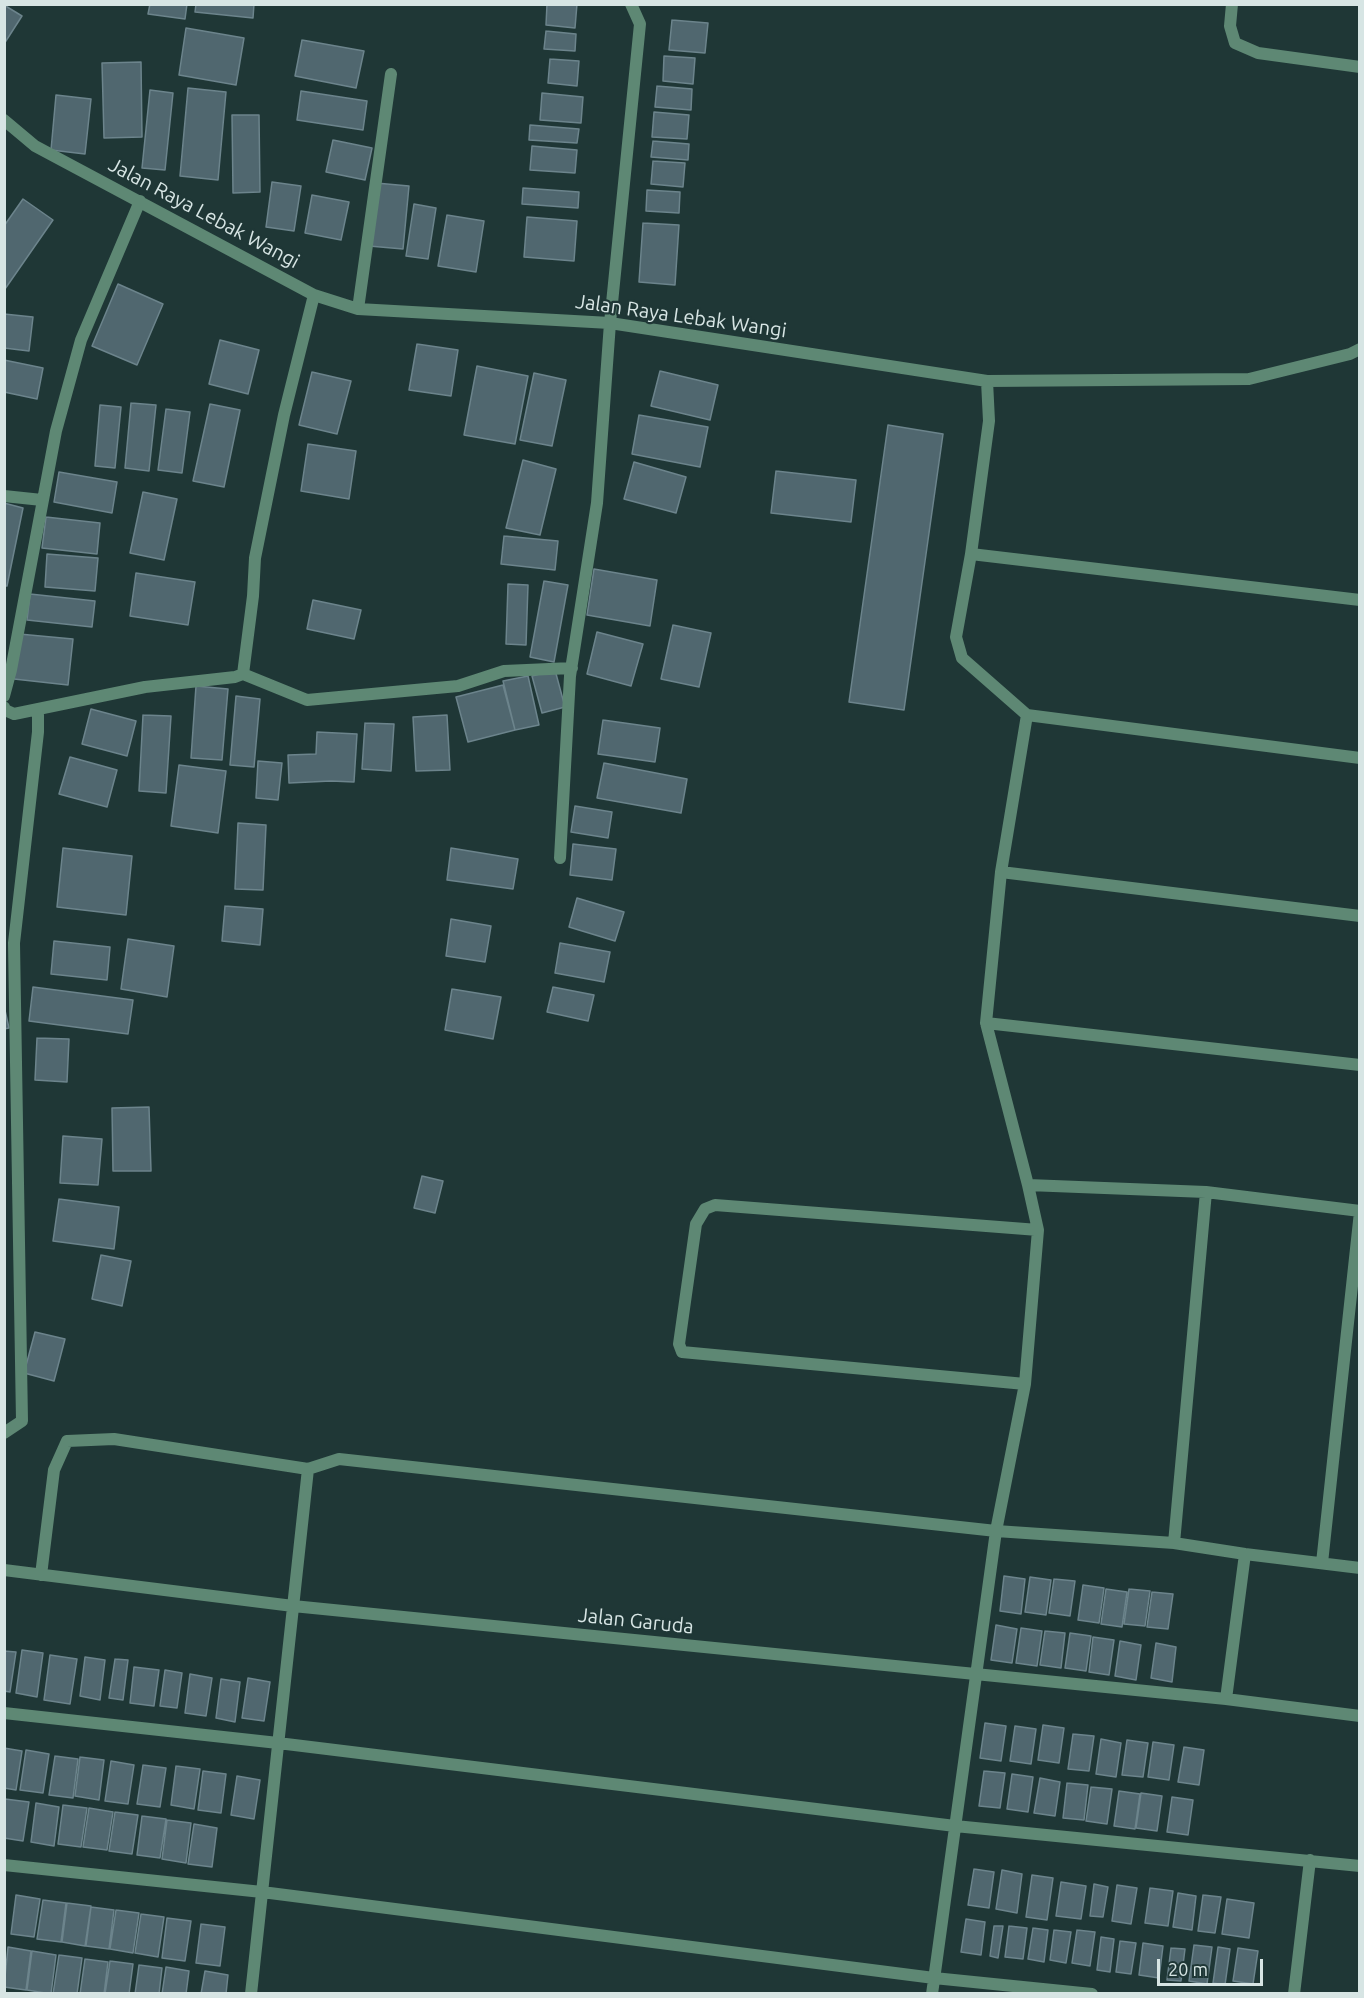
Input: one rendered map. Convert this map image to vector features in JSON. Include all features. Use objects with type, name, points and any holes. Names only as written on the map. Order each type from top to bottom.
[{"type":"street","points":[[560,858],[572,668],[597,503],[610,322],[640,24],[631,4]]},
{"type":"street","points":[[1232,4],[1230,26],[1235,43],[1258,53],[1359,67]]},
{"type":"street","points":[[358,309],[391,74]]},
{"type":"street","name":"Jalan Raya Lebak Wangi","points":[[4,120],[35,146],[314,295],[358,309],[610,322],[987,381],[1249,379],[1350,354],[1359,349]]},
{"type":"street","points":[[4,696],[56,431],[81,340],[140,201]]},
{"type":"street","points":[[243,674],[253,596],[255,558],[284,415],[314,295]]},
{"type":"street","points":[[987,381],[989,421],[971,554],[956,637],[962,658],[1027,715],[1359,758]]},
{"type":"street","points":[[4,496],[42,500]]},
{"type":"street","points":[[971,554],[1359,600]]},
{"type":"street","points":[[4,707],[5,710],[14,714],[145,687],[235,677],[243,674],[307,700],[458,686],[504,671],[572,668]]},
{"type":"street","points":[[4,1433],[22,1421],[14,943],[38,732],[38,710]]},
{"type":"street","points":[[932,1994],[996,1531],[1025,1384],[1038,1230],[986,1023],[1001,872],[1027,715]]},
{"type":"street","points":[[1001,872],[1359,916]]},
{"type":"street","points":[[986,1023],[1359,1065]]},
{"type":"street","points":[[1028,1185],[1206,1192],[1359,1212],[1322,1563]]},
{"type":"street","points":[[1174,1543],[1206,1192]]},
{"type":"street","points":[[1025,1384],[682,1352],[679,1344],[696,1224],[705,1209],[716,1205],[1038,1230]]},
{"type":"street","points":[[41,1575],[54,1470],[67,1441],[114,1439],[308,1469],[339,1459],[996,1531],[1174,1543],[1359,1568]]},
{"type":"street","points":[[251,1994],[308,1469]]},
{"type":"street","points":[[1226,1699],[1245,1554]]},
{"type":"street","name":"Jalan Garuda","points":[[4,1570],[293,1606],[976,1676],[1226,1699],[1359,1716]]},
{"type":"street","points":[[4,1713],[278,1743],[955,1826],[1359,1866]]},
{"type":"street","points":[[1294,1994],[1310,1860]]},
{"type":"street","points":[[4,1864],[262,1892],[934,1978],[1092,1994]]},
{"type":"building","points":[[150,4],[187,4],[185,19],[148,14]]},
{"type":"building","points":[[196,4],[254,4],[253,18],[195,12]]},
{"type":"building","points":[[547,4],[577,4],[575,28],[546,25]]},
{"type":"building","points":[[4,5],[22,16],[4,44]]},
{"type":"building","points":[[672,20],[708,23],[705,53],[669,50]]},
{"type":"building","points":[[186,28],[244,38],[236,85],[179,75]]},
{"type":"building","points":[[546,31],[576,34],[575,51],[544,49]]},
{"type":"building","points":[[302,40],[364,51],[356,88],[295,76]]},
{"type":"building","points":[[664,56],[695,58],[693,84],[663,81]]},
{"type":"building","points":[[550,59],[579,61],[577,86],[548,83]]},
{"type":"building","points":[[141,62],[142,137],[104,138],[102,63]]},
{"type":"building","points":[[657,86],[692,89],[691,110],[655,107]]},
{"type":"building","points":[[188,88],[226,92],[218,180],[180,176]]},
{"type":"building","points":[[150,90],[173,93],[165,170],[142,168]]},
{"type":"building","points":[[301,91],[367,101],[363,130],[297,120]]},
{"type":"building","points":[[542,93],[583,97],[581,123],[540,120]]},
{"type":"building","points":[[56,95],[91,99],[85,154],[51,150]]},
{"type":"building","points":[[654,112],[689,115],[687,139],[652,137]]},
{"type":"building","points":[[232,115],[259,115],[260,192],[233,193]]},
{"type":"building","points":[[530,125],[579,129],[577,143],[529,140]]},
{"type":"building","points":[[333,140],[372,148],[365,180],[326,172]]},
{"type":"building","points":[[653,141],[689,144],[688,160],[651,157]]},
{"type":"building","points":[[532,146],[577,150],[575,173],[530,170]]},
{"type":"building","points":[[653,161],[685,163],[683,187],[651,184]]},
{"type":"building","points":[[272,182],[301,186],[294,231],[266,227]]},
{"type":"building","points":[[376,183],[409,186],[403,249],[369,246]]},
{"type":"building","points":[[523,188],[579,192],[578,208],[522,204]]},
{"type":"building","points":[[647,190],[680,192],[679,213],[646,211]]},
{"type":"building","points":[[312,195],[349,202],[341,240],[305,233]]},
{"type":"building","points":[[23,199],[53,220],[5,289],[4,226]]},
{"type":"building","points":[[414,204],[436,208],[428,259],[406,256]]},
{"type":"building","points":[[447,215],[484,221],[476,272],[438,266]]},
{"type":"building","points":[[527,217],[577,221],[574,261],[524,257]]},
{"type":"building","points":[[643,223],[679,225],[675,285],[639,282]]},
{"type":"building","points":[[118,284],[163,304],[137,365],[92,346]]},
{"type":"building","points":[[4,314],[33,317],[29,351],[4,348]]},
{"type":"building","points":[[220,340],[259,350],[248,394],[209,384]]},
{"type":"building","points":[[417,344],[458,350],[451,396],[409,390]]},
{"type":"building","points":[[4,360],[43,368],[37,399],[4,392]]},
{"type":"building","points":[[477,366],[528,376],[515,444],[464,435]]},
{"type":"building","points":[[660,371],[718,385],[710,420],[651,406]]},
{"type":"building","points":[[312,372],[351,381],[337,434],[299,425]]},
{"type":"building","points":[[534,373],[566,380],[552,446],[520,440]]},
{"type":"building","points":[[131,403],[156,405],[149,471],[125,468]]},
{"type":"building","points":[[210,404],[240,410],[224,487],[193,481]]},
{"type":"building","points":[[100,405],[121,407],[115,468],[95,466]]},
{"type":"building","points":[[166,409],[190,412],[182,473],[158,470]]},
{"type":"building","points":[[639,415],[708,427],[700,467],[632,454]]},
{"type":"building","points":[[888,425],[943,434],[904,710],[849,702]]},
{"type":"building","points":[[308,444],[356,451],[349,499],[301,491]]},
{"type":"building","points":[[523,460],[556,469],[540,535],[506,528]]},
{"type":"building","points":[[634,462],[686,477],[676,513],[624,499]]},
{"type":"building","points":[[776,471],[856,480],[851,522],[771,513]]},
{"type":"building","points":[[59,472],[117,482],[112,513],[54,502]]},
{"type":"building","points":[[143,492],[177,499],[164,560],[130,553]]},
{"type":"building","points":[[4,503],[23,508],[7,586],[4,586]]},
{"type":"building","points":[[46,517],[100,523],[97,554],[42,548]]},
{"type":"building","points":[[504,536],[558,541],[555,570],[501,564]]},
{"type":"building","points":[[47,554],[98,558],[95,591],[45,587]]},
{"type":"building","points":[[594,569],[657,580],[650,626],[587,615]]},
{"type":"building","points":[[136,573],[195,582],[188,625],[130,616]]},
{"type":"building","points":[[544,581],[568,585],[554,662],[530,657]]},
{"type":"building","points":[[508,584],[528,585],[526,645],[506,644]]},
{"type":"building","points":[[30,594],[95,601],[92,627],[27,620]]},
{"type":"building","points":[[313,600],[361,610],[354,639],[307,629]]},
{"type":"building","points":[[673,625],[711,633],[699,687],[661,679]]},
{"type":"building","points":[[597,632],[643,644],[631,686],[587,674]]},
{"type":"building","points":[[19,634],[73,639],[68,685],[14,679]]},
{"type":"building","points":[[555,670],[565,707],[542,713],[532,676]]},
{"type":"building","points":[[528,676],[539,725],[515,730],[503,681]]},
{"type":"building","points":[[503,685],[515,730],[468,742],[456,697]]},
{"type":"building","points":[[196,686],[228,689],[222,760],[191,758]]},
{"type":"building","points":[[236,696],[260,699],[254,767],[230,765]]},
{"type":"building","points":[[91,709],[136,721],[127,756],[82,744]]},
{"type":"building","points":[[143,715],[171,716],[166,793],[139,791]]},
{"type":"building","points":[[447,715],[450,770],[416,771],[413,717]]},
{"type":"building","points":[[603,720],[660,728],[655,762],[598,754]]},
{"type":"building","points":[[365,723],[394,724],[391,771],[362,769]]},
{"type":"building","points":[[317,732],[357,734],[354,782],[289,783],[288,755],[316,754]]},
{"type":"building","points":[[70,757],[117,770],[107,807],[59,794]]},
{"type":"building","points":[[258,761],[282,763],[278,800],[256,798]]},
{"type":"building","points":[[604,763],[687,779],[681,813],[597,798]]},
{"type":"building","points":[[179,765],[226,771],[218,833],[171,826]]},
{"type":"building","points":[[575,806],[612,812],[608,838],[571,832]]},
{"type":"building","points":[[238,823],[266,825],[263,890],[235,889]]},
{"type":"building","points":[[573,844],[616,849],[612,880],[570,875]]},
{"type":"building","points":[[63,848],[132,856],[126,915],[57,907]]},
{"type":"building","points":[[451,848],[518,859],[513,889],[447,880]]},
{"type":"building","points":[[577,898],[624,912],[615,941],[569,927]]},
{"type":"building","points":[[225,906],[263,909],[260,945],[222,941]]},
{"type":"building","points":[[451,919],[491,926],[485,962],[446,956]]},
{"type":"building","points":[[128,939],[174,946],[167,997],[121,989]]},
{"type":"building","points":[[54,941],[110,947],[107,980],[51,974]]},
{"type":"building","points":[[560,943],[610,952],[604,982],[555,973]]},
{"type":"building","points":[[33,987],[133,1000],[128,1034],[29,1021]]},
{"type":"building","points":[[553,987],[594,995],[588,1021],[547,1012]]},
{"type":"building","points":[[452,989],[501,997],[493,1039],[445,1030]]},
{"type":"building","points":[[4,1006],[9,1028],[4,1029]]},
{"type":"building","points":[[37,1038],[69,1039],[67,1082],[35,1080]]},
{"type":"building","points":[[149,1107],[151,1171],[113,1171],[112,1108]]},
{"type":"building","points":[[63,1136],[102,1139],[98,1185],[60,1183]]},
{"type":"building","points":[[422,1176],[443,1181],[435,1213],[414,1208]]},
{"type":"building","points":[[59,1199],[119,1207],[114,1249],[53,1241]]},
{"type":"building","points":[[101,1255],[131,1261],[122,1306],[92,1299]]},
{"type":"building","points":[[35,1332],[65,1339],[54,1381],[24,1373]]},
{"type":"building","points":[[1004,1576],[1025,1579],[1021,1614],[1000,1611]]},
{"type":"building","points":[[1030,1577],[1051,1580],[1046,1615],[1025,1612]]},
{"type":"building","points":[[1054,1579],[1075,1581],[1070,1616],[1049,1613]]},
{"type":"building","points":[[1083,1585],[1104,1588],[1099,1623],[1078,1620]]},
{"type":"building","points":[[1106,1589],[1127,1592],[1122,1627],[1101,1624]]},
{"type":"building","points":[[1129,1589],[1150,1591],[1145,1626],[1124,1624]]},
{"type":"building","points":[[1152,1592],[1173,1594],[1168,1629],[1147,1627]]},
{"type":"building","points":[[996,1625],[1017,1629],[1012,1663],[991,1660]]},
{"type":"building","points":[[1021,1628],[1042,1631],[1037,1666],[1016,1663]]},
{"type":"building","points":[[1045,1631],[1065,1633],[1061,1668],[1040,1665]]},
{"type":"building","points":[[1070,1633],[1091,1636],[1086,1671],[1065,1668]]},
{"type":"building","points":[[1093,1637],[1114,1640],[1109,1675],[1089,1672]]},
{"type":"building","points":[[1120,1641],[1141,1645],[1136,1680],[1115,1676]]},
{"type":"building","points":[[1156,1643],[1176,1647],[1172,1682],[1151,1678]]},
{"type":"building","points":[[22,1650],[43,1653],[37,1697],[16,1693]]},
{"type":"building","points":[[4,1651],[16,1652],[10,1692],[4,1691]]},
{"type":"building","points":[[50,1655],[77,1659],[70,1704],[44,1700]]},
{"type":"building","points":[[85,1657],[105,1660],[100,1700],[80,1696]]},
{"type":"building","points":[[115,1659],[128,1660],[123,1700],[109,1698]]},
{"type":"building","points":[[134,1667],[159,1670],[154,1706],[130,1703]]},
{"type":"building","points":[[165,1670],[182,1673],[177,1708],[160,1706]]},
{"type":"building","points":[[190,1674],[212,1678],[206,1716],[185,1713]]},
{"type":"building","points":[[248,1678],[270,1682],[264,1721],[242,1718]]},
{"type":"building","points":[[221,1679],[240,1682],[235,1722],[216,1718]]},
{"type":"building","points":[[985,1723],[1006,1726],[1001,1761],[980,1758]]},
{"type":"building","points":[[1043,1725],[1064,1728],[1059,1763],[1038,1760]]},
{"type":"building","points":[[1015,1726],[1036,1729],[1031,1764],[1010,1761]]},
{"type":"building","points":[[1073,1734],[1094,1736],[1089,1771],[1068,1769]]},
{"type":"building","points":[[1101,1739],[1121,1743],[1116,1777],[1096,1774]]},
{"type":"building","points":[[1127,1740],[1148,1743],[1143,1777],[1122,1775]]},
{"type":"building","points":[[1153,1742],[1174,1745],[1169,1780],[1148,1777]]},
{"type":"building","points":[[1184,1747],[1204,1750],[1199,1785],[1178,1782]]},
{"type":"building","points":[[4,1748],[22,1751],[16,1790],[4,1788]]},
{"type":"building","points":[[26,1750],[49,1754],[43,1793],[20,1790]]},
{"type":"building","points":[[55,1756],[78,1759],[73,1798],[49,1795]]},
{"type":"building","points":[[80,1757],[104,1760],[99,1800],[75,1796]]},
{"type":"building","points":[[111,1761],[134,1765],[128,1804],[105,1801]]},
{"type":"building","points":[[143,1765],[166,1768],[160,1807],[137,1804]]},
{"type":"building","points":[[176,1766],[200,1769],[194,1809],[171,1805]]},
{"type":"building","points":[[203,1771],[226,1774],[221,1813],[198,1810]]},
{"type":"building","points":[[984,1771],[1005,1773],[1000,1808],[979,1806]]},
{"type":"building","points":[[1012,1774],[1033,1777],[1028,1812],[1007,1809]]},
{"type":"building","points":[[237,1776],[260,1780],[254,1819],[231,1815]]},
{"type":"building","points":[[1040,1778],[1060,1782],[1055,1816],[1034,1813]]},
{"type":"building","points":[[1067,1783],[1088,1785],[1084,1820],[1063,1818]]},
{"type":"building","points":[[1091,1787],[1112,1789],[1107,1824],[1086,1821]]},
{"type":"building","points":[[1119,1791],[1140,1794],[1135,1829],[1114,1826]]},
{"type":"building","points":[[1141,1793],[1162,1796],[1157,1831],[1136,1828]]},
{"type":"building","points":[[1172,1797],[1193,1800],[1188,1835],[1167,1832]]},
{"type":"building","points":[[5,1799],[29,1802],[23,1841],[4,1838]]},
{"type":"building","points":[[36,1803],[59,1807],[54,1846],[31,1842]]},
{"type":"building","points":[[63,1805],[87,1808],[81,1847],[58,1844]]},
{"type":"building","points":[[89,1808],[113,1812],[107,1850],[83,1847]]},
{"type":"building","points":[[115,1812],[138,1815],[132,1854],[109,1851]]},
{"type":"building","points":[[142,1816],[166,1819],[160,1858],[137,1855]]},
{"type":"building","points":[[167,1820],[191,1823],[186,1863],[162,1859]]},
{"type":"building","points":[[194,1824],[217,1828],[212,1867],[188,1864]]},
{"type":"building","points":[[974,1869],[994,1872],[989,1908],[968,1905]]},
{"type":"building","points":[[1002,1870],[1022,1874],[1017,1913],[996,1909]]},
{"type":"building","points":[[1032,1875],[1053,1878],[1047,1920],[1026,1917]]},
{"type":"building","points":[[1061,1882],[1086,1886],[1081,1919],[1056,1916]]},
{"type":"building","points":[[1094,1884],[1108,1887],[1103,1917],[1090,1916]]},
{"type":"building","points":[[1117,1885],[1137,1888],[1131,1924],[1112,1921]]},
{"type":"building","points":[[1150,1888],[1173,1891],[1168,1926],[1145,1923]]},
{"type":"building","points":[[1178,1893],[1196,1896],[1192,1930],[1173,1927]]},
{"type":"building","points":[[16,1895],[40,1899],[34,1937],[11,1934]]},
{"type":"building","points":[[1203,1895],[1221,1897],[1215,1933],[1198,1931]]},
{"type":"building","points":[[1227,1899],[1254,1903],[1249,1938],[1222,1934]]},
{"type":"building","points":[[43,1900],[66,1903],[61,1942],[37,1939]]},
{"type":"building","points":[[67,1903],[91,1906],[85,1946],[62,1942]]},
{"type":"building","points":[[91,1907],[114,1910],[109,1949],[86,1946]]},
{"type":"building","points":[[116,1910],[139,1913],[133,1953],[110,1949]]},
{"type":"building","points":[[141,1914],[164,1917],[158,1957],[135,1953]]},
{"type":"building","points":[[167,1918],[191,1921],[185,1961],[162,1958]]},
{"type":"building","points":[[966,1919],[985,1922],[981,1955],[961,1952]]},
{"type":"building","points":[[201,1924],[225,1927],[220,1966],[196,1963]]},
{"type":"building","points":[[994,1926],[1003,1926],[998,1958],[990,1956]]},
{"type":"building","points":[[1009,1926],[1027,1928],[1023,1959],[1005,1957]]},
{"type":"building","points":[[1033,1928],[1048,1930],[1044,1962],[1028,1959]]},
{"type":"building","points":[[1054,1930],[1071,1932],[1066,1963],[1050,1960]]},
{"type":"building","points":[[1077,1930],[1095,1932],[1090,1966],[1072,1963]]},
{"type":"building","points":[[1101,1937],[1114,1939],[1110,1972],[1097,1970]]},
{"type":"building","points":[[1120,1941],[1136,1943],[1131,1974],[1116,1972]]},
{"type":"building","points":[[1143,1943],[1163,1946],[1159,1978],[1139,1975]]},
{"type":"building","points":[[1194,1945],[1212,1947],[1207,1984],[1189,1981]]},
{"type":"building","points":[[8,1947],[31,1951],[26,1990],[4,1987]]},
{"type":"building","points":[[1218,1947],[1230,1949],[1225,1985],[1213,1983]]},
{"type":"building","points":[[1171,1948],[1185,1949],[1181,1981],[1167,1980]]},
{"type":"building","points":[[1238,1948],[1258,1951],[1253,1984],[1233,1981]]},
{"type":"building","points":[[32,1951],[56,1955],[51,1994],[27,1990]]},
{"type":"building","points":[[59,1955],[82,1958],[77,1994],[53,1994]]},
{"type":"building","points":[[85,1959],[108,1962],[104,1994],[80,1994]]},
{"type":"building","points":[[110,1961],[133,1964],[129,1994],[105,1994]]},
{"type":"building","points":[[139,1965],[162,1968],[159,1994],[135,1994]]},
{"type":"building","points":[[166,1967],[189,1971],[186,1994],[162,1994]]},
{"type":"building","points":[[205,1971],[228,1975],[226,1994],[201,1994]]}]
